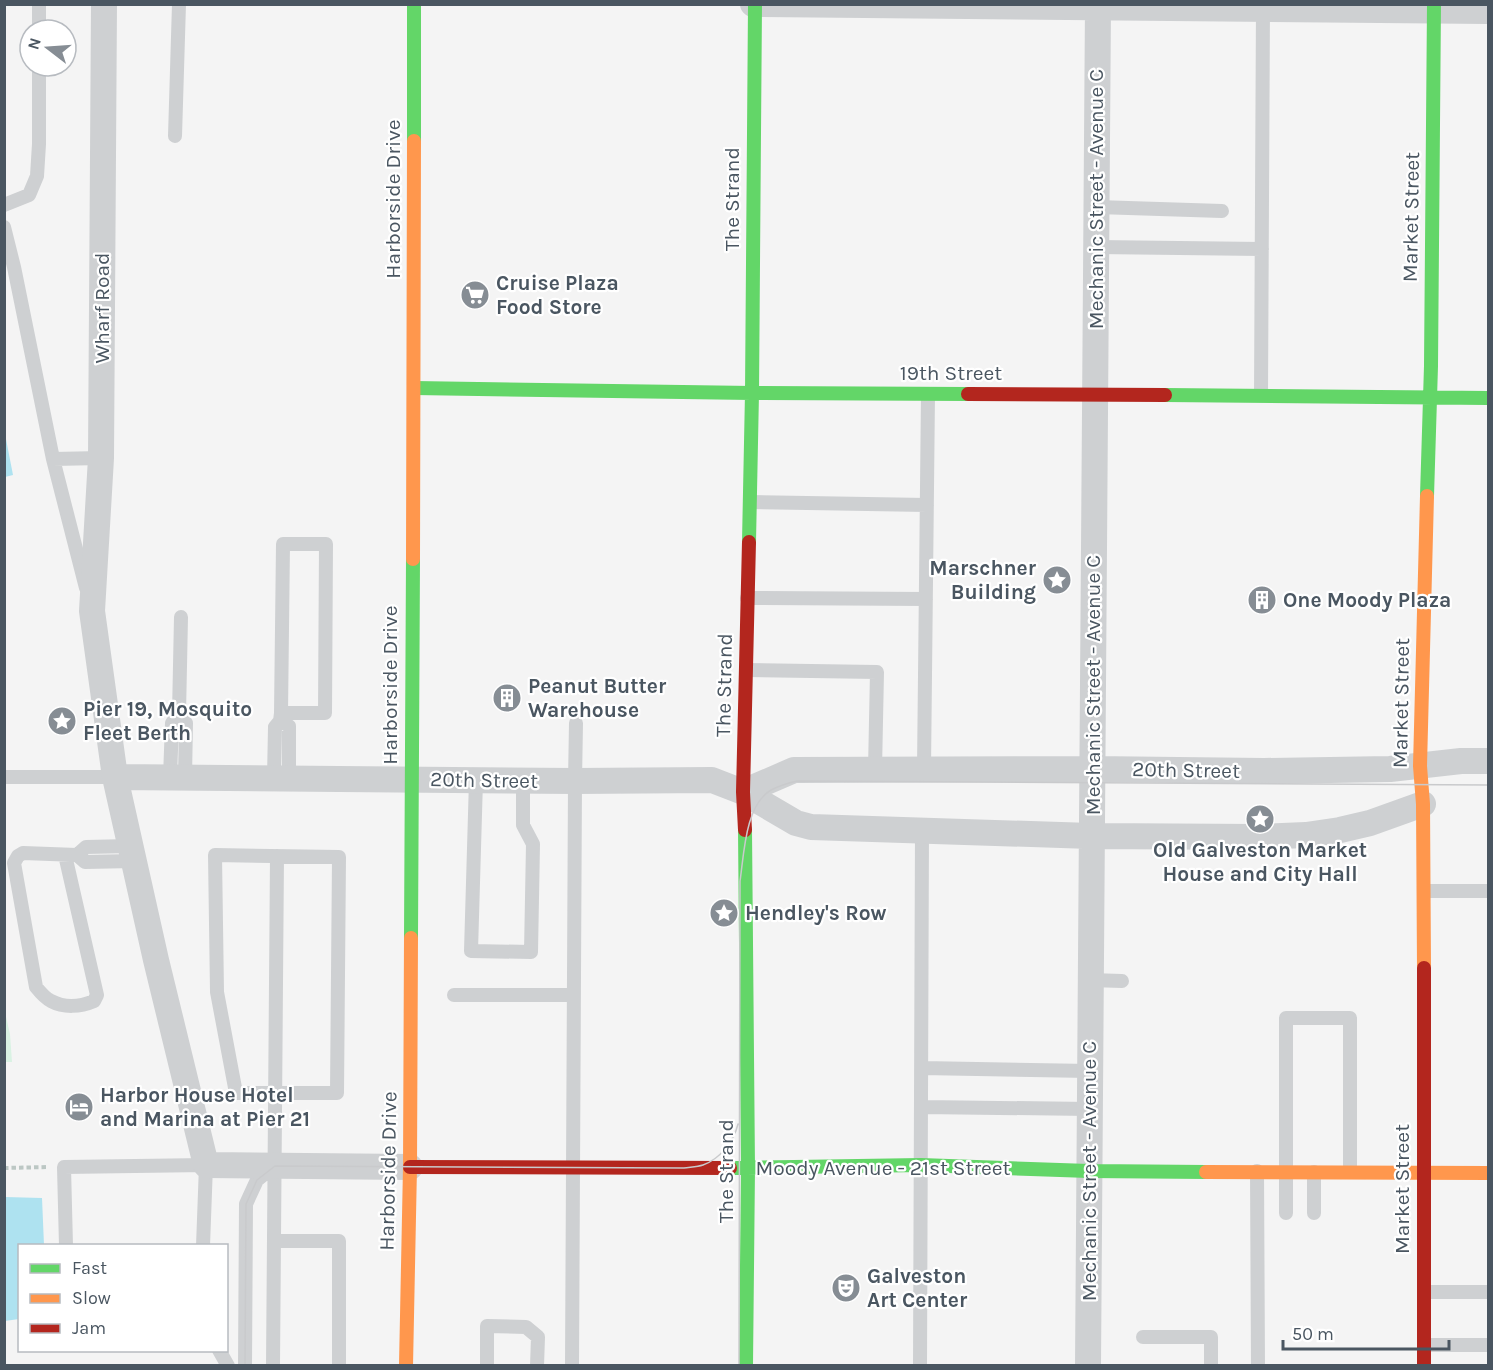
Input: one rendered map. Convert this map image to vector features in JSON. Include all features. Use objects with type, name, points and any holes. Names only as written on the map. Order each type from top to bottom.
[{"type":"main road","name":"Harborside Drive","points":[[406,1365],[410,1167],[414,4]]},
{"type":"main road","name":"The Strand","points":[[746,1365],[748,1168],[743,792],[752,393],[754,4]]},
{"type":"main road","name":"Market Street","points":[[1424,1365],[1424,891],[1420,766],[1430,398],[1434,8]]},
{"type":"main road","name":"19th Street","points":[[414,388],[752,393],[1488,398]]},
{"type":"main road","name":"Moody Avenue - 21st Street","points":[[410,1167],[748,1168],[921,1165],[1089,1171],[1488,1173]]},
{"type":"street","name":"Wharf Road","points":[[104,4],[101,458],[92,611],[115,777],[206,1165]]},
{"type":"street","points":[[754,4],[1263,6],[1488,11]]},
{"type":"street","name":"Mechanic Street - Avenue C","points":[[1088,1365],[1098,6]]},
{"type":"street","name":"20th Street","points":[[743,792],[794,770],[1264,771],[1390,769],[1461,761],[1488,761]]},
{"type":"street","name":"20th Street","points":[[115,777],[712,780],[743,792],[796,823],[812,827],[1091,836],[1306,835],[1371,823],[1423,804]]},
{"type":"street","name":"Moody Avenue - 21st Street","points":[[206,1165],[410,1167]]},
{"type":"lane","points":[[175,136],[179,4]]},
{"type":"lane","points":[[1261,396],[1263,6]]},
{"type":"lane","points":[[4,205],[29,195],[37,176],[39,78]]},
{"type":"lane","points":[[1096,207],[1222,211]]},
{"type":"lane","name":"Wharf Road","points":[[4,227],[53,459],[92,611]]},
{"type":"lane","points":[[1096,247],[1262,249]]},
{"type":"lane","points":[[924,769],[928,394]]},
{"type":"lane","points":[[53,459],[101,458]]},
{"type":"lane","points":[[750,502],[927,504]]},
{"type":"lane","points":[[280,717],[325,713],[326,544],[283,544],[280,717],[275,727],[282,778]]},
{"type":"lane","points":[[747,598],[926,599]]},
{"type":"lane","points":[[178,778],[172,723],[179,714],[181,617]]},
{"type":"lane","points":[[746,670],[877,672],[875,770]]},
{"type":"lane","points":[[572,1365],[576,723]]},
{"type":"lane","points":[[4,777],[115,777]]},
{"type":"lane","points":[[476,780],[471,951],[531,952],[533,844],[523,825],[523,780]]},
{"type":"lane","points":[[920,1365],[922,831]]},
{"type":"lane","points":[[71,855],[97,995],[94,1001],[87,1004],[66,1007],[49,1000],[36,987],[14,863],[23,853],[71,855],[85,862],[132,853]]},
{"type":"lane","points":[[215,855],[277,856],[339,857],[337,1093],[236,1093],[217,992],[215,855]]},
{"type":"lane","points":[[273,1365],[277,856]]},
{"type":"lane","points":[[1424,891],[1488,891]]},
{"type":"lane","points":[[1090,980],[1122,981]]},
{"type":"lane","points":[[454,995],[573,995]]},
{"type":"lane","points":[[1286,1213],[1286,1018],[1350,1018],[1350,1172]]},
{"type":"lane","points":[[922,1068],[1090,1071]]},
{"type":"lane","points":[[922,1107],[1090,1109]]},
{"type":"lane","points":[[66,1244],[64,1167],[206,1165],[203,1244]]},
{"type":"lane","points":[[245,1365],[246,1204],[257,1180],[275,1166]]},
{"type":"lane","points":[[1257,1171],[1258,1365]]},
{"type":"lane","points":[[1314,1172],[1314,1213]]},
{"type":"lane","points":[[274,1241],[339,1241],[339,1365]]},
{"type":"lane","points":[[1424,1292],[1488,1292]]},
{"type":"lane","points":[[487,1365],[487,1326],[526,1327],[538,1337],[537,1365]]},
{"type":"lane","points":[[1143,1338],[1211,1337],[1211,1365]]},
{"type":"lane","points":[[1424,1345],[1488,1345]]},
{"type":"lane","points":[[220,1352],[228,1365]]},
{"type":"path","points":[[4,1168],[64,1167]]},
{"type":"green space","points":[[4,1008],[10,1034],[12,1062],[5,1062]]},
{"type":"water","points":[[5,434],[13,475],[4,477]]},
{"type":"water","points":[[5,1197],[42,1198],[44,1244],[18,1244],[18,1319],[5,1321]]},
{"type":"tram line","points":[[739,1366],[740,881],[747,831],[751,819],[762,797],[771,790],[797,781],[1488,785]]},
{"type":"tram line","points":[[245,1366],[246,1204],[257,1180],[275,1166],[684,1168],[703,1165],[720,1154],[730,1143],[738,1124]]},
{"type":"traffic: fast","points":[[414,4],[414,141]]},
{"type":"traffic: fast","points":[[749,542],[755,4]]},
{"type":"traffic: fast","points":[[1427,496],[1431,366],[1434,4]]},
{"type":"traffic: fast","points":[[414,388],[968,394]]},
{"type":"traffic: fast","points":[[1165,395],[1488,398]]},
{"type":"traffic: fast","points":[[411,938],[413,559]]},
{"type":"traffic: fast","points":[[745,830],[748,1168],[746,1366]]},
{"type":"traffic: fast","points":[[730,1168],[921,1165],[1089,1171],[1206,1172]]},
{"type":"traffic: slow","points":[[413,559],[414,141]]},
{"type":"traffic: slow","points":[[1424,968],[1423,804],[1420,766],[1427,496]]},
{"type":"traffic: slow","points":[[406,1366],[411,938]]},
{"type":"traffic: slow","points":[[1206,1172],[1488,1173]]},
{"type":"traffic: jam","points":[[968,394],[1165,395]]},
{"type":"traffic: jam","points":[[745,830],[743,792],[749,542]]},
{"type":"traffic: jam","points":[[1424,968],[1424,1366]]},
{"type":"traffic: jam","points":[[410,1167],[730,1168]]},
{"type":"place","name":"Cruise Plaza Food Store","points":[[475,295]]},
{"type":"place","name":"Marschner Building","points":[[1057,580]]},
{"type":"place","name":"One Moody Plaza","points":[[1262,600]]},
{"type":"place","name":"Peanut Butter Warehouse","points":[[507,698]]},
{"type":"place","name":"Pier 19, Mosquito Fleet Berth","points":[[62,721]]},
{"type":"place","name":"Old Galveston Market House and City Hall","points":[[1260,819]]},
{"type":"place","name":"Hendley's Row","points":[[724,913]]},
{"type":"place","name":"Harbor House Hotel and Marina at Pier 21","points":[[79,1107]]},
{"type":"place","name":"Galveston Art Center","points":[[846,1288]]}]
